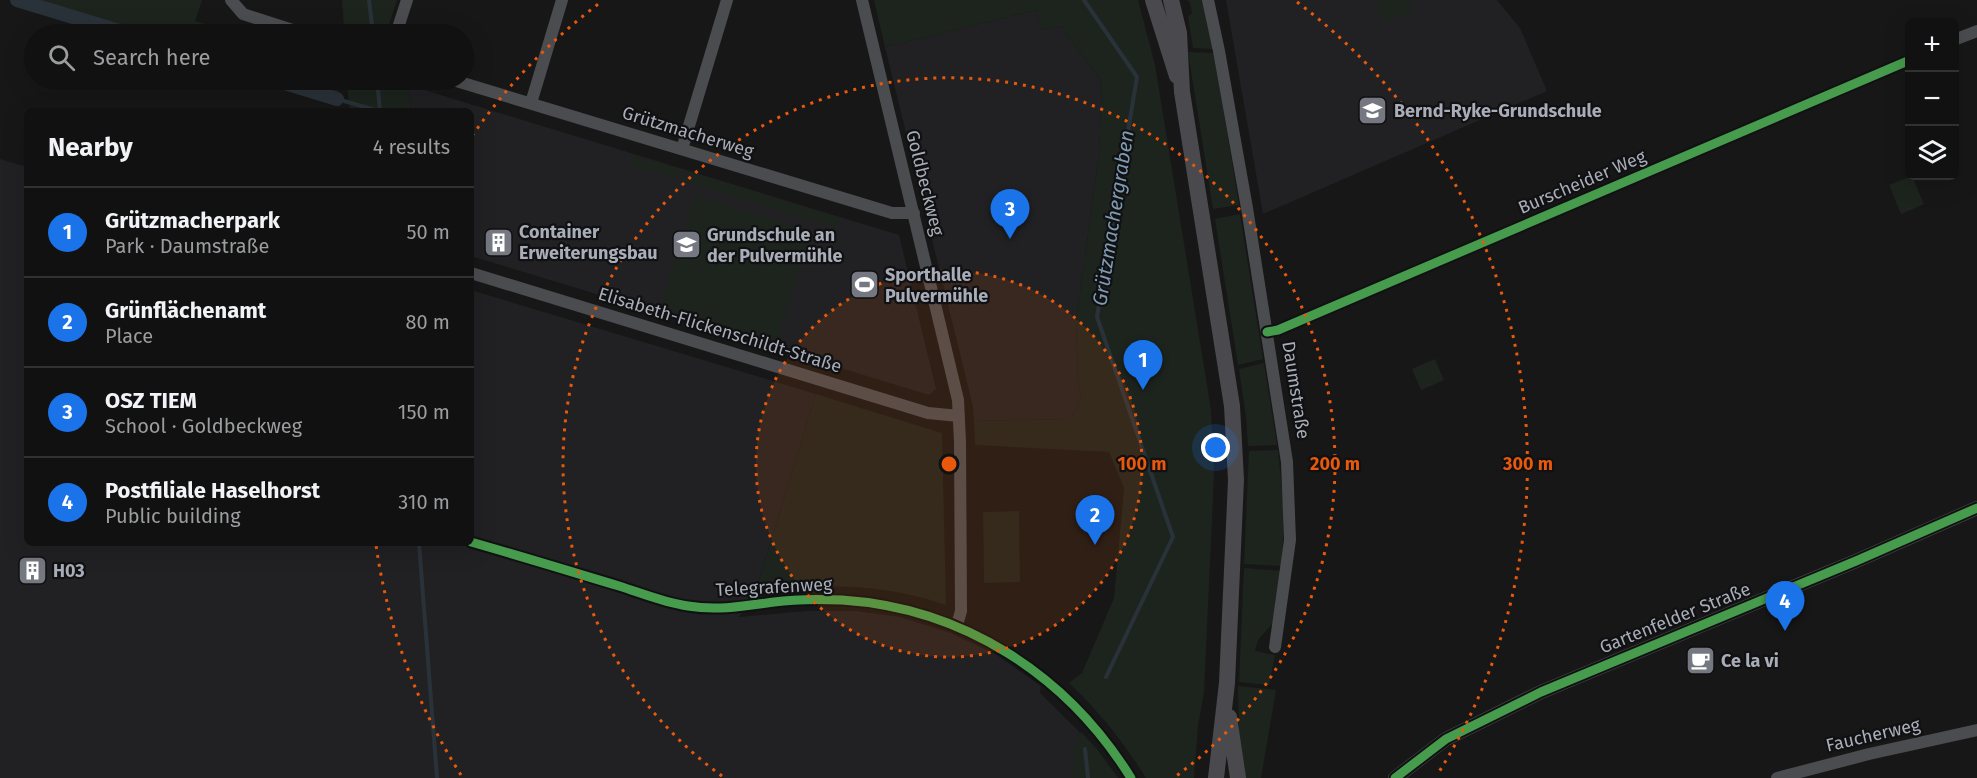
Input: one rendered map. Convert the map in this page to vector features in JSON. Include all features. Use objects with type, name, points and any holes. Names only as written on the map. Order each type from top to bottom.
[{"type":"main road","points":[[1153,0],[1182,92]]},
{"type":"main road","points":[[1171,0],[1179,33],[1182,92],[1232,406],[1236,447],[1226,692],[1216,778]]},
{"type":"main road","points":[[1226,692],[1238,778]]},
{"type":"street","points":[[231,0],[243,14],[274,24]]},
{"type":"street","points":[[399,24],[407,0]]},
{"type":"street","points":[[531,103],[562,0]]},
{"type":"street","points":[[682,149],[727,0]]},
{"type":"street","name":"Goldbeckweg","points":[[862,0],[954,379],[959,416],[961,611],[957,625]]},
{"type":"street","name":"Daumstraße","points":[[1208,0],[1247,208],[1287,462],[1290,521],[1287,568],[1275,647]]},
{"type":"street","points":[[1959,38],[1977,31]]},
{"type":"street","name":"Burscheider Weg","points":[[1267,332],[1278,330],[1905,62]]},
{"type":"street","name":"Grützmacherweg","points":[[474,86],[892,213],[914,213]]},
{"type":"street","name":"Elisabeth-Flickenschildt-Straße","points":[[474,274],[928,413],[959,416]]},
{"type":"street","name":"Gartenfelder Straße","points":[[1395,778],[1446,739],[1532,696],[1977,508]]},
{"type":"street","name":"Telegrafenweg","points":[[474,543],[688,606],[733,609],[777,602],[841,600],[911,611],[957,625],[1012,655],[1038,673],[1099,732],[1131,778]]},
{"type":"street","name":"Faucherweg","points":[[1777,778],[1869,754],[1977,730]]},
{"type":"shaded area","points":[[17,0],[202,0],[195,21],[206,24],[96,24]]},
{"type":"shaded area","points":[[342,0],[397,0],[389,24],[344,24]]},
{"type":"shaded area","points":[[874,0],[1138,0],[1155,65],[1211,410],[1214,475],[1204,692],[1198,726],[1194,778],[1146,778],[1110,728],[1069,683],[1082,673],[1114,598],[1124,488],[1109,452],[975,445],[974,421],[1070,419],[1081,402],[1076,322],[1099,155],[1102,82],[1061,26],[1041,30],[1036,10],[885,47]]},
{"type":"shaded area","points":[[1187,0],[1203,0],[1213,49],[1193,48],[1188,16],[1192,14],[1190,2]]},
{"type":"shaded area","name":"Bernd-Ryke-Grundschule","points":[[1226,0],[1497,0],[1520,28],[1547,91],[1263,214]]},
{"type":"shaded area","points":[[1374,0],[1411,0],[1415,9],[1384,23]]},
{"type":"shaded area","points":[[1036,10],[1041,30],[1061,26],[1102,82],[1099,155],[1076,322],[1081,402],[1070,419],[974,421],[973,407],[885,47]]},
{"type":"shaded area","points":[[1188,52],[1214,53],[1239,205],[1213,209]]},
{"type":"shaded area","points":[[308,90],[338,90],[337,99]]},
{"type":"shaded area","points":[[348,90],[409,90],[411,108],[350,108]]},
{"type":"shaded area","name":"Grundschule an der Pulvermühle","points":[[409,90],[424,90],[899,235],[936,389],[929,395],[474,257],[474,108],[411,108]]},
{"type":"shaded area","points":[[633,155],[681,169],[678,179],[630,165]]},
{"type":"shaded area","points":[[0,159],[24,166],[24,546],[474,546],[474,291],[816,394],[756,590],[739,617],[806,611],[857,611],[900,617],[951,633],[997,655],[1041,686],[1040,693],[1096,748],[1118,778],[0,778]]},
{"type":"shaded area","points":[[687,171],[838,217],[835,227],[684,181]]},
{"type":"shaded area","points":[[1905,179],[1914,180],[1924,204],[1901,214],[1889,185]]},
{"type":"shaded area","points":[[695,196],[810,231],[777,342],[661,307]]},
{"type":"shaded area","points":[[1240,214],[1263,359],[1238,365],[1215,219]]},
{"type":"shaded area","points":[[1435,359],[1444,380],[1421,390],[1412,369]]},
{"type":"shaded area","points":[[1264,363],[1277,445],[1248,446],[1239,369]]},
{"type":"shaded area","points":[[816,394],[942,433],[946,605],[898,593],[852,587],[756,590]]},
{"type":"shaded area","points":[[1278,450],[1284,512],[1282,566],[1244,564],[1249,451]]},
{"type":"shaded area","points":[[1019,511],[1020,582],[984,583],[983,512]]},
{"type":"shaded area","points":[[1244,568],[1282,571],[1273,623],[1258,640],[1255,651],[1275,655],[1269,685],[1239,682]]},
{"type":"shaded area","points":[[1238,686],[1276,690],[1261,778],[1245,778],[1239,735]]},
{"type":"shaded area","points":[[1081,732],[1118,778],[1072,778],[1074,747]]},
{"type":"waterway","points":[[17,0],[96,24]]},
{"type":"waterway","points":[[369,0],[372,24]]},
{"type":"waterway","name":"Grützmachergraben","points":[[1084,0],[1137,77],[1097,317],[1173,537],[1106,677]]},
{"type":"waterway","points":[[308,90],[337,99]]},
{"type":"waterway","points":[[378,90],[380,108]]},
{"type":"waterway","points":[[337,99],[368,108]]},
{"type":"waterway","points":[[419,546],[437,778]]},
{"type":"waterway","name":"Grützmachergraben","points":[[1085,749],[1088,778]]},
{"type":"cycle path","points":[[1267,332],[1278,330],[1905,62]]},
{"type":"cycle path","points":[[1395,778],[1446,739],[1541,692],[1977,508]]},
{"type":"cycle path","points":[[474,543],[679,605],[720,608],[790,600],[842,600],[887,606],[930,617],[970,633],[1008,653],[1044,679],[1076,708],[1105,741],[1131,778]]},
{"type":"place","name":"Bernd-Ryke-Grundschule","points":[[1373,111]]},
{"type":"place","name":"OSZ TIEM","points":[[1010,239]]},
{"type":"place","name":"Container Erweiterungsbau","points":[[498,242]]},
{"type":"place","name":"Grundschule an der Pulvermühle","points":[[686,245]]},
{"type":"place","name":"Sporthalle Pulvermühle","points":[[864,285]]},
{"type":"place","name":"Grützmacherpark","points":[[1143,390]]},
{"type":"place","name":"Grünflächenamt","points":[[1095,545]]},
{"type":"place","name":"H03","points":[[32,571]]},
{"type":"place","name":"Postfiliale Haselhorst","points":[[1785,631]]},
{"type":"place","name":"Ce la vi","points":[[1700,661]]}]
